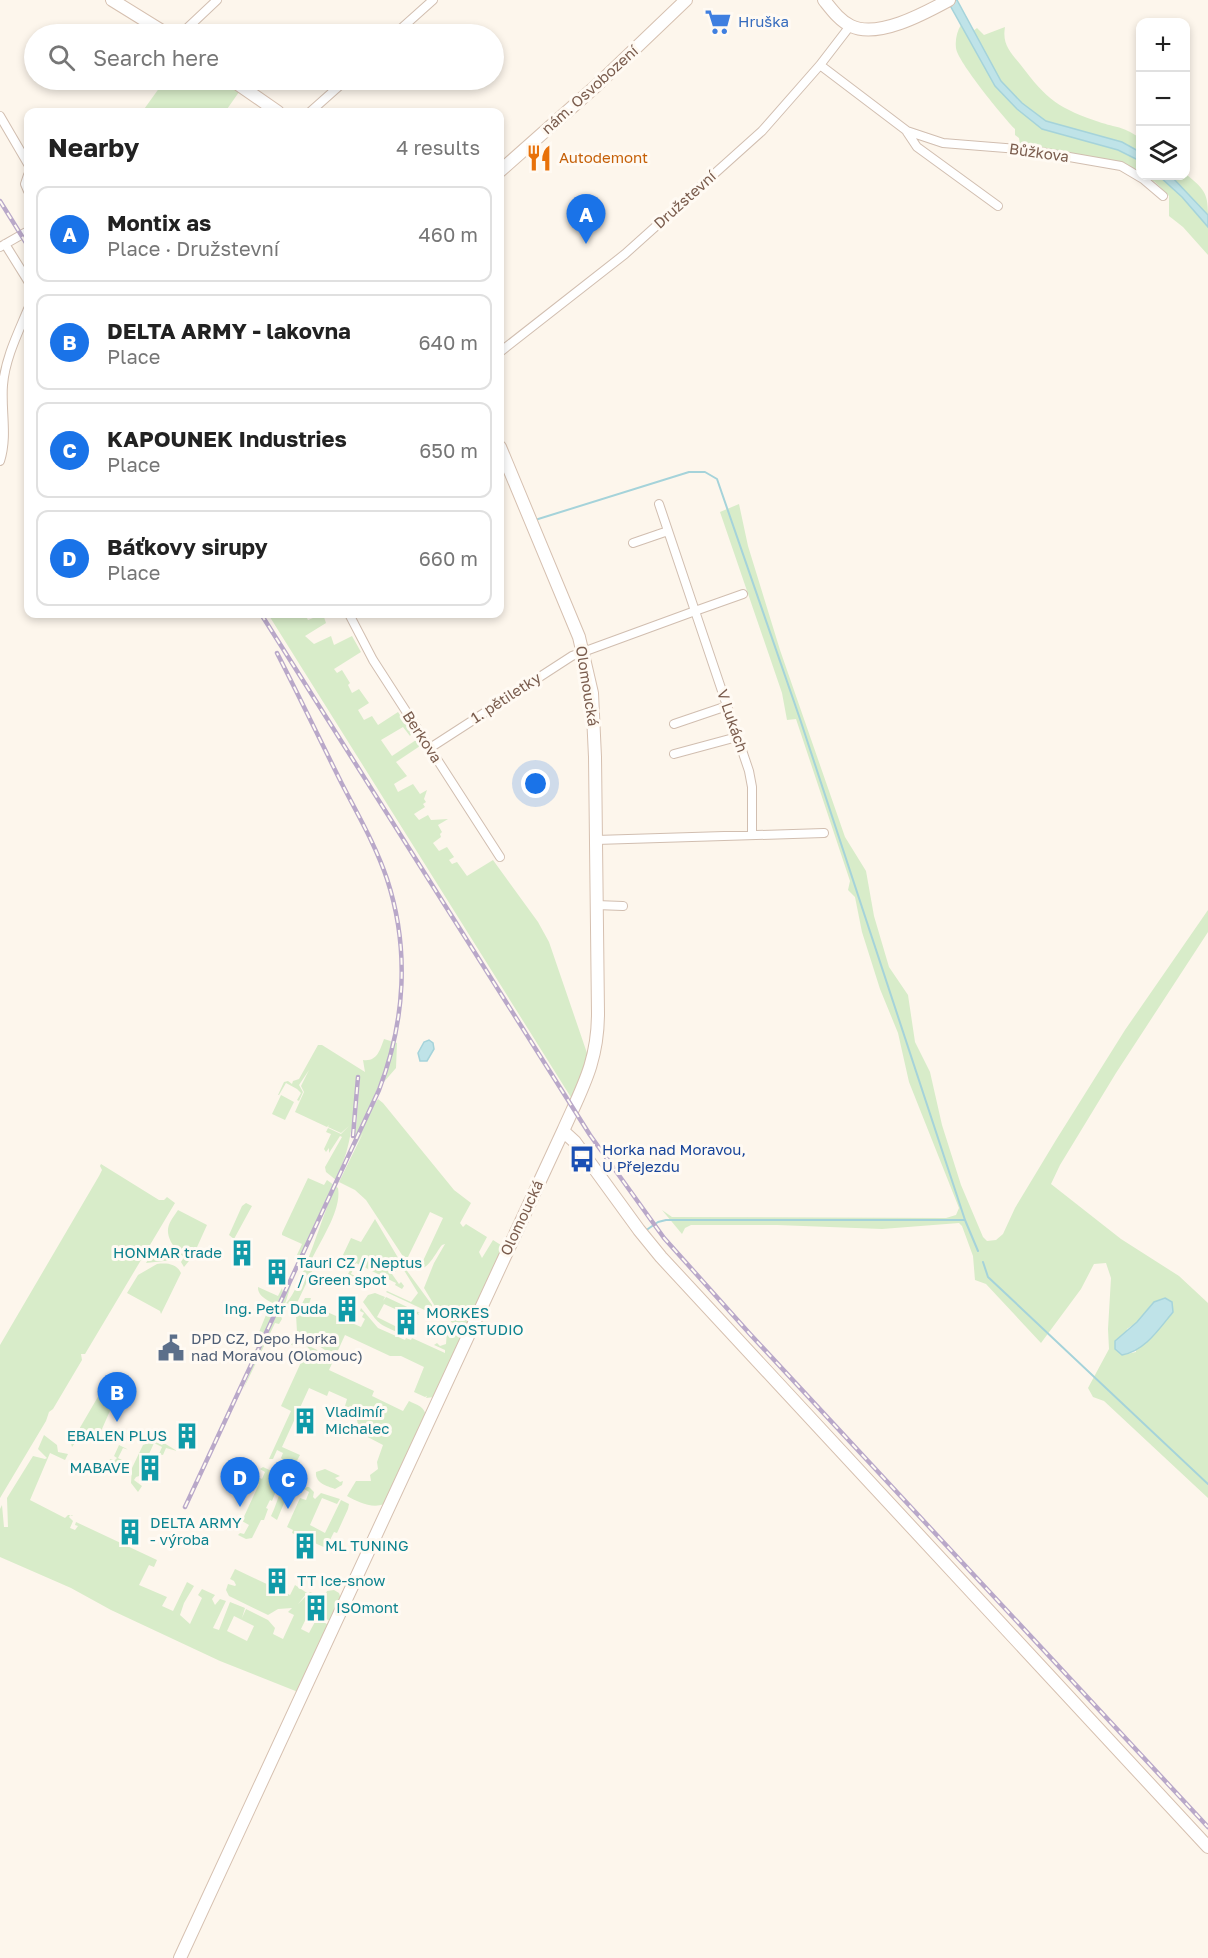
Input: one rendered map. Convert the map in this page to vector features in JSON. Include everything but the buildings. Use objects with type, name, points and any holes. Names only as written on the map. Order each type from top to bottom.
[{"type":"street","points":[[112,0],[151,24]]},
{"type":"street","points":[[192,24],[217,0]]},
{"type":"street","points":[[406,24],[433,0]]},
{"type":"street","points":[[824,0],[850,26],[864,30],[907,20],[946,1]]},
{"type":"street","name":"nám. Osvobození","points":[[504,167],[596,86],[682,4]]},
{"type":"street","name":"Družstevní","points":[[504,349],[648,234],[762,131],[820,65],[850,26]]},
{"type":"street","name":"Bůžkova","points":[[820,65],[907,131],[943,143],[1029,150],[1121,166],[1143,179],[1163,196]]},
{"type":"street","points":[[246,90],[272,108]]},
{"type":"street","points":[[314,108],[335,90]]},
{"type":"street","points":[[0,116],[24,157]]},
{"type":"street","name":"Bůžkova","points":[[907,131],[917,147],[998,206]]},
{"type":"street","points":[[24,233],[2,245],[24,275]]},
{"type":"street","points":[[0,461],[5,442],[4,375],[24,319]]},
{"type":"street","name":"Olomoucká","points":[[180,1958],[591,1067],[597,1039],[594,719],[590,686],[579,637],[504,456]]},
{"type":"street","name":"V Lukách","points":[[659,504],[750,777],[752,835]]},
{"type":"street","points":[[633,543],[668,531]]},
{"type":"street","points":[[583,651],[743,594]]},
{"type":"street","name":"Berkova","points":[[351,618],[373,660],[500,857]]},
{"type":"street","name":"1. pětiletky","points":[[430,748],[567,658],[583,651]]},
{"type":"street","points":[[674,724],[727,706]]},
{"type":"street","points":[[674,754],[737,737]]},
{"type":"street","points":[[596,840],[824,833]]},
{"type":"street","points":[[596,905],[623,906]]},
{"type":"street","points":[[563,1131],[575,1142],[641,1233],[1208,1847]]},
{"type":"green space","points":[[961,25],[995,86],[1043,129],[1118,150],[1136,159],[1136,171],[1122,163],[1020,145],[1015,129],[1001,114],[958,55],[957,33]]},
{"type":"green space","points":[[1005,27],[1006,43],[1010,52],[1038,87],[1055,102],[1075,113],[1134,134],[1136,135],[1136,150],[1122,142],[1046,121],[1022,103],[1001,81],[973,31],[977,28],[984,35]]},
{"type":"green space","points":[[158,90],[236,90],[239,92],[228,108],[145,108]]},
{"type":"green space","points":[[1190,177],[1197,183],[1206,195],[1208,215],[1175,180],[1190,180]]},
{"type":"green space","points":[[1151,180],[1163,180],[1208,227],[1208,255],[1183,227],[1169,216],[1169,196]]},
{"type":"green space","points":[[739,504],[748,546],[780,650],[845,837],[866,871],[874,916],[889,967],[908,995],[915,1042],[930,1072],[942,1125],[961,1185],[983,1237],[987,1241],[996,1240],[1003,1234],[1015,1208],[1125,1030],[1208,910],[1208,932],[1116,1073],[1060,1165],[1051,1184],[1121,1239],[1179,1276],[1208,1303],[1208,1498],[1104,1401],[1093,1397],[1088,1388],[1109,1349],[1111,1278],[1106,1263],[1094,1264],[1081,1289],[1041,1343],[986,1284],[975,1280],[973,1256],[959,1223],[882,1229],[777,1225],[691,1225],[685,1228],[682,1234],[662,1210],[672,1217],[946,1218],[956,1215],[959,1208],[909,1082],[898,1033],[880,989],[862,932],[855,897],[848,890],[850,881],[796,719],[787,720],[782,693],[720,512]],"holes":[[[1137,1322],[1136,1352],[1122,1355],[1127,1329]]]},
{"type":"green space","points":[[271,618],[307,618],[308,620],[324,618],[326,623],[305,636],[314,644],[331,636],[334,645],[352,636],[361,652],[334,669],[337,673],[342,670],[350,683],[348,685],[352,693],[359,689],[369,703],[358,710],[364,720],[372,716],[378,725],[398,712],[412,733],[410,736],[403,727],[381,740],[392,756],[416,740],[420,746],[396,762],[407,776],[394,784],[398,792],[413,784],[420,794],[427,790],[424,799],[426,802],[423,804],[425,807],[414,814],[419,820],[428,815],[431,820],[448,819],[438,825],[442,832],[441,837],[433,843],[439,851],[447,847],[454,857],[449,860],[452,864],[457,862],[467,876],[493,860],[538,922],[549,942],[588,1056],[572,1099]]},
{"type":"green space","points":[[384,1039],[397,1043],[396,1068],[383,1083],[380,1082],[371,1104],[374,1105],[378,1099],[383,1103],[454,1190],[471,1203],[460,1223],[463,1227],[466,1224],[487,1237],[479,1252],[482,1258],[493,1240],[504,1247],[465,1328],[451,1322],[449,1314],[436,1308],[424,1288],[445,1244],[427,1266],[413,1270],[410,1266],[412,1259],[422,1263],[443,1218],[430,1212],[408,1257],[408,1264],[366,1200],[355,1190],[339,1182],[363,1133],[355,1147],[353,1145],[360,1077],[357,1077],[346,1155],[336,1180],[326,1172],[325,1167],[342,1137],[340,1136],[329,1153],[329,1148],[326,1152],[324,1149],[331,1134],[326,1132],[328,1128],[341,1134],[349,1126],[341,1133],[328,1127],[329,1125],[327,1127],[295,1112],[304,1092],[301,1086],[309,1070],[299,1085],[303,1092],[299,1101],[297,1100],[301,1093],[286,1083],[278,1095],[284,1082],[288,1081],[292,1084],[293,1081],[299,1079],[318,1045],[322,1045],[365,1072],[363,1060],[375,1057]]},
{"type":"green space","points":[[281,1095],[294,1102],[285,1120],[272,1114]]},
{"type":"green space","points":[[101,1164],[159,1200],[167,1197],[175,1203],[85,1354],[81,1354],[82,1360],[49,1412],[46,1421],[0,1498],[0,1345],[99,1176],[102,1170]]},
{"type":"green space","points":[[308,1178],[324,1185],[327,1180],[338,1188],[337,1206],[311,1261],[313,1269],[297,1303],[289,1309],[265,1299],[258,1287],[278,1296],[282,1288],[280,1304],[291,1285],[285,1304],[297,1285],[331,1197],[327,1199],[299,1259],[296,1257],[302,1244],[282,1233]]},
{"type":"green space","points":[[246,1203],[252,1206],[234,1239],[229,1235],[242,1206]]},
{"type":"green space","points":[[178,1210],[207,1225],[193,1256],[184,1267],[181,1262],[184,1257],[171,1242],[168,1233],[170,1222]]},
{"type":"green space","points":[[375,1219],[400,1261],[396,1260],[389,1264],[391,1269],[402,1264],[432,1305],[431,1313],[386,1292],[411,1302],[418,1293],[402,1267],[392,1274],[399,1284],[401,1282],[404,1286],[402,1289],[395,1285],[396,1283],[356,1263],[351,1274],[360,1280],[348,1274],[354,1263],[342,1257],[351,1238],[361,1242]]},
{"type":"green space","points":[[159,1247],[170,1254],[173,1260],[146,1263],[151,1255]]},
{"type":"green space","points":[[157,1264],[174,1265],[181,1273],[161,1314],[160,1311],[127,1293],[138,1275]]},
{"type":"green space","points":[[375,1293],[385,1297],[383,1301],[386,1297],[420,1313],[419,1315],[406,1309],[404,1313],[384,1304],[377,1317],[401,1329],[399,1333],[378,1321],[363,1302],[368,1295]]},
{"type":"green space","points":[[305,1298],[311,1298],[309,1304],[361,1327],[365,1319],[362,1317],[364,1313],[360,1311],[361,1308],[378,1328],[405,1340],[412,1338],[445,1353],[445,1350],[434,1345],[446,1344],[447,1331],[451,1329],[463,1337],[434,1397],[426,1398],[427,1396],[414,1392],[424,1367],[401,1356],[390,1356],[345,1335],[329,1370],[374,1391],[372,1396],[403,1411],[409,1401],[420,1406],[426,1417],[384,1504],[370,1505],[347,1496],[356,1481],[371,1481],[370,1475],[378,1469],[377,1462],[383,1445],[360,1433],[356,1416],[345,1406],[347,1399],[329,1391],[327,1396],[309,1388],[282,1447],[300,1455],[292,1470],[280,1463],[281,1460],[284,1461],[281,1458],[283,1453],[277,1450],[273,1459],[269,1459],[291,1411],[281,1406],[308,1347],[299,1342],[296,1347],[290,1344],[298,1341],[326,1354],[328,1352],[313,1342],[316,1340],[313,1339],[312,1342],[312,1339],[308,1340],[304,1334],[297,1332],[296,1315]]},
{"type":"green space","points":[[271,1312],[281,1316],[282,1319],[279,1324],[275,1323],[243,1390],[254,1362],[252,1356],[263,1335],[259,1332],[266,1315]]},
{"type":"green space","points":[[106,1383],[121,1383],[128,1387],[120,1406],[113,1404],[98,1438],[83,1432],[72,1447],[71,1443]]},
{"type":"green space","points":[[44,1435],[57,1445],[58,1452],[68,1454],[65,1460],[50,1453],[30,1500],[65,1518],[70,1515],[73,1521],[70,1528],[75,1530],[78,1526],[75,1525],[76,1522],[157,1560],[154,1567],[149,1565],[139,1585],[167,1597],[162,1606],[173,1611],[187,1582],[194,1586],[180,1615],[190,1624],[202,1598],[198,1595],[202,1589],[215,1595],[212,1599],[215,1605],[220,1599],[226,1601],[213,1628],[219,1630],[230,1602],[245,1608],[242,1618],[246,1609],[268,1620],[275,1628],[273,1634],[283,1639],[294,1615],[288,1612],[292,1608],[278,1609],[268,1615],[229,1596],[226,1590],[228,1584],[236,1585],[230,1579],[235,1569],[290,1595],[295,1585],[307,1593],[298,1604],[310,1592],[324,1598],[327,1591],[334,1590],[339,1593],[341,1599],[331,1621],[318,1616],[325,1600],[317,1596],[301,1629],[309,1633],[317,1618],[330,1626],[298,1692],[220,1661],[111,1610],[71,1588],[0,1557],[0,1509],[2,1505],[4,1527],[8,1527],[7,1498],[33,1456],[47,1458],[38,1449]],"holes":[[[234,1616],[254,1626],[247,1641],[227,1631]]]},
{"type":"green space","points":[[154,1441],[162,1445],[164,1443],[177,1451],[166,1448],[163,1455],[159,1454],[162,1447],[154,1443],[139,1476],[134,1480],[142,1486],[138,1492],[131,1483],[132,1468],[143,1445]]},
{"type":"green space","points":[[119,1445],[129,1450],[123,1448],[118,1458],[128,1463],[123,1469],[117,1470],[112,1469],[109,1463],[110,1459],[113,1460],[112,1463],[117,1458],[114,1456]]},
{"type":"green space","points":[[263,1467],[278,1474],[280,1481],[272,1501],[270,1500],[266,1508],[268,1509],[264,1520],[261,1520],[252,1538],[246,1539],[238,1535],[244,1534],[249,1525],[242,1521],[259,1484],[256,1482],[258,1477],[262,1479],[265,1472],[260,1469]]},
{"type":"green space","points":[[325,1469],[340,1476],[335,1478],[340,1482],[343,1481],[342,1485],[335,1489],[319,1481],[316,1472]]},
{"type":"green space","points":[[291,1478],[295,1479],[298,1486],[292,1484],[277,1520],[271,1516],[281,1491]]},
{"type":"green space","points":[[307,1487],[314,1492],[315,1499],[321,1493],[340,1499],[337,1504],[322,1498],[310,1525],[325,1533],[341,1500],[349,1504],[337,1533],[334,1532],[326,1548],[292,1533],[293,1530],[287,1527],[300,1498],[306,1500],[309,1492],[304,1489]]},
{"type":"water","points":[[947,0],[957,0],[1001,81],[1022,103],[1046,121],[1122,142],[1136,150],[1136,159],[1118,150],[1042,129],[1017,109],[995,86]]},
{"type":"water","points":[[1163,180],[1175,180],[1208,215],[1208,227]]},
{"type":"water","points":[[429,1040],[433,1043],[434,1049],[427,1061],[420,1061],[418,1053],[424,1042]]},
{"type":"water","points":[[1165,1298],[1172,1302],[1173,1312],[1151,1338],[1130,1353],[1122,1355],[1115,1349],[1115,1341],[1137,1322],[1154,1302]]},
{"type":"waterway","points":[[535,520],[689,472],[705,472],[717,479],[800,719],[965,1220],[978,1251]]},
{"type":"waterway","points":[[645,1231],[658,1222],[666,1220],[964,1220]]},
{"type":"waterway","points":[[983,1262],[988,1277],[1208,1484]]},
{"type":"railway","points":[[0,201],[24,240]]},
{"type":"railway","points":[[264,618],[590,1135],[664,1238],[750,1334],[1208,1827]]},
{"type":"railway","points":[[185,1507],[379,1090],[388,1064],[399,1012],[401,985],[399,932],[387,879],[378,855],[277,653]]},
{"type":"railway","points":[[353,1136],[358,1077]]},
{"type":"place","name":"Hruška","points":[[718,22]]},
{"type":"place","name":"Autodemont","points":[[539,158]]},
{"type":"place","name":"Montix as","points":[[586,244]]},
{"type":"place","name":"Horka nad Moravou, U Přejezdu","points":[[582,1159]]},
{"type":"place","name":"HONMAR trade","points":[[242,1253]]},
{"type":"place","name":"Tauri CZ / Neptus / Green spot","points":[[277,1272]]},
{"type":"place","name":"Ing. Petr Duda","points":[[347,1309]]},
{"type":"place","name":"MORKES KOVOSTUDIO","points":[[406,1322]]},
{"type":"place","name":"DPD CZ, Depo Horka nad Moravou (Olomouc)","points":[[171,1348]]},
{"type":"place","name":"Vladimír Michalec","points":[[305,1421]]},
{"type":"place","name":"DELTA ARMY - lakovna","points":[[117,1422]]},
{"type":"place","name":"EBALEN PLUS","points":[[187,1436]]},
{"type":"place","name":"MABAVE","points":[[150,1468]]},
{"type":"place","name":"Báťkovy sirupy","points":[[240,1507]]},
{"type":"place","name":"KAPOUNEK Industries","points":[[288,1509]]},
{"type":"place","name":"DELTA ARMY - výroba","points":[[130,1532]]},
{"type":"place","name":"ML TUNING","points":[[305,1546]]},
{"type":"place","name":"TT Ice-snow","points":[[277,1581]]},
{"type":"place","name":"ISOmont","points":[[316,1608]]}]
